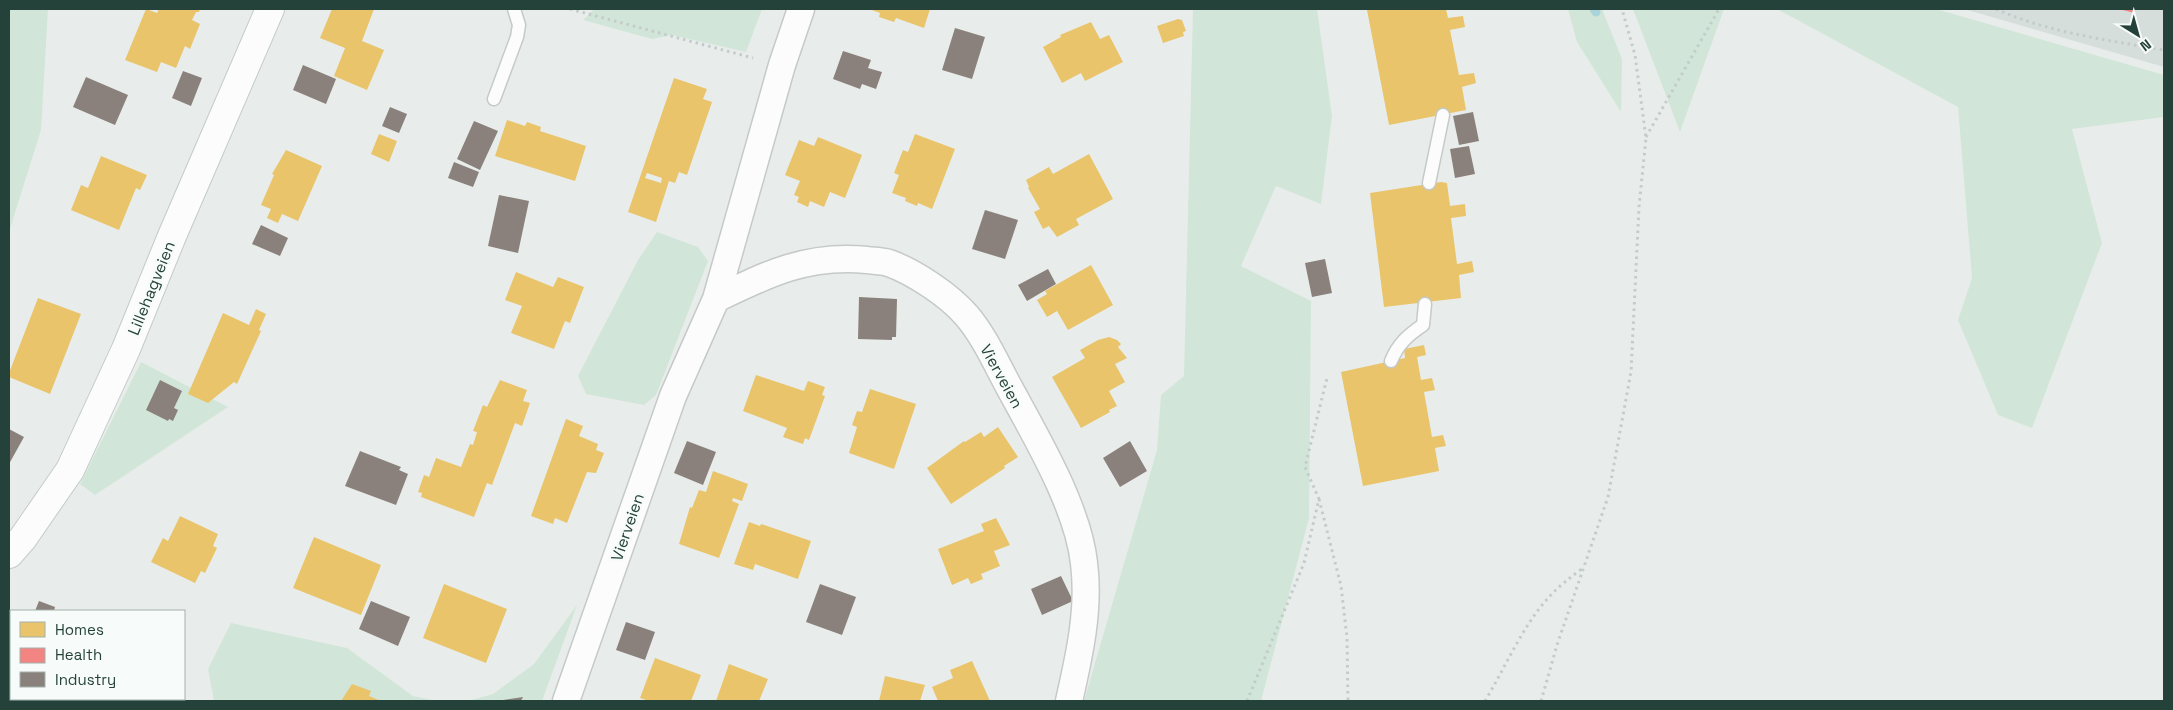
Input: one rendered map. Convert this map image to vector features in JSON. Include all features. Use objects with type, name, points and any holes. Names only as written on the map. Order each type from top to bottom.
[{"type":"street","name":"Lillehagveien","points":[[9,554],[23,538],[70,470],[126,349],[172,236],[270,9]]},
{"type":"street","name":"Vierveien","points":[[566,701],[673,396],[716,299],[782,65],[801,9]]},
{"type":"street","name":"Vierveien","points":[[716,299],[794,264],[842,257],[888,263],[932,285],[966,315],[988,349],[1042,448],[1076,531],[1084,562],[1086,595],[1078,659],[1068,701]]},
{"type":"lane","points":[[494,99],[517,37],[519,25],[514,9]]},
{"type":"lane","points":[[1429,184],[1443,115]]},
{"type":"lane","points":[[1391,361],[1396,349],[1405,337],[1423,325],[1425,304]]},
{"type":"path","points":[[570,9],[782,65]]},
{"type":"path","points":[[1541,701],[1583,568],[1608,497],[1631,372],[1639,207],[1646,138],[1635,55],[1622,9]]},
{"type":"path","points":[[1646,138],[1719,9]]},
{"type":"path","points":[[1996,9],[2016,18],[2063,32],[2164,50]]},
{"type":"path","points":[[1326,378],[1305,467],[1319,499],[1341,586],[1347,638],[1348,701]]},
{"type":"path","points":[[1247,701],[1304,563],[1319,499]]},
{"type":"path","points":[[1485,701],[1532,620],[1549,597],[1564,582],[1583,568]]},
{"type":"shaded area","points":[[1964,9],[2164,9],[2164,67]]},
{"type":"green space","points":[[9,9],[48,9],[41,130],[9,232]]},
{"type":"green space","points":[[594,9],[762,9],[746,52],[672,35],[652,39],[583,20]]},
{"type":"green space","points":[[1193,9],[1317,9],[1332,116],[1321,204],[1276,186],[1241,266],[1311,301],[1309,518],[1261,701],[1084,701],[1157,450],[1161,395],[1184,376]]},
{"type":"green space","points":[[1568,9],[1602,9],[1622,59],[1621,112],[1577,42]]},
{"type":"green space","points":[[1633,9],[1724,9],[1680,132]]},
{"type":"green space","points":[[1777,9],[1936,9],[2164,75],[2164,117],[2072,129],[2102,243],[2032,428],[1998,415],[1958,320],[1972,278],[1958,107]]},
{"type":"green space","points":[[657,232],[698,247],[708,261],[656,395],[644,405],[586,394],[578,376],[638,260]]},
{"type":"green space","points":[[141,362],[228,407],[95,495],[80,484]]},
{"type":"green space","points":[[577,605],[542,701],[468,701],[493,694],[534,664]]},
{"type":"green space","points":[[231,623],[347,648],[413,696],[437,701],[214,701],[208,669]]},
{"type":"building: Homes","points":[[146,9],[157,13],[159,9],[200,9],[192,20],[200,24],[190,49],[185,46],[176,68],[161,62],[157,72],[125,60]]},
{"type":"building: Homes","points":[[332,9],[374,9],[362,41],[384,50],[367,90],[334,76],[345,48],[320,38]]},
{"type":"building: Homes","points":[[869,9],[930,9],[924,28],[896,18],[894,22],[879,17],[880,13]]},
{"type":"building: Homes","points":[[1446,9],[1448,18],[1463,16],[1465,27],[1450,30],[1459,75],[1474,73],[1476,83],[1462,87],[1466,110],[1389,125],[1367,10]]},
{"type":"building: Homes","points":[[1178,19],[1182,20],[1186,31],[1183,32],[1184,36],[1163,43],[1157,26]]},
{"type":"building: Homes","points":[[1091,22],[1100,39],[1109,35],[1123,62],[1085,81],[1081,73],[1062,83],[1043,47],[1061,37],[1060,35]]},
{"type":"building: Homes","points":[[674,78],[707,89],[703,99],[712,102],[687,175],[679,172],[675,183],[669,181],[656,222],[628,212]],"holes":[[[647,173],[662,178],[661,183],[645,178]]]},
{"type":"building: Homes","points":[[507,120],[525,126],[527,122],[541,127],[540,131],[586,146],[575,181],[495,156]]},
{"type":"building: Homes","points":[[379,134],[397,141],[389,162],[371,154]]},
{"type":"building: Homes","points":[[915,134],[955,149],[932,209],[918,203],[917,206],[905,201],[906,198],[892,193],[899,175],[894,173],[903,150],[908,152]]},
{"type":"building: Homes","points":[[818,137],[862,155],[845,198],[830,192],[824,207],[810,201],[808,207],[797,202],[799,197],[794,195],[800,181],[785,175],[799,140],[814,146]]},
{"type":"building: Homes","points":[[286,150],[322,166],[298,221],[282,214],[278,223],[267,218],[271,209],[261,205],[274,175],[272,174]]},
{"type":"building: Homes","points":[[1089,154],[1113,199],[1076,219],[1079,225],[1057,237],[1049,226],[1043,229],[1034,212],[1040,209],[1028,188],[1026,180],[1049,167],[1053,174]]},
{"type":"building: Homes","points":[[101,156],[147,175],[140,190],[136,188],[119,230],[71,210],[81,185],[88,188]]},
{"type":"building: Homes","points":[[1441,182],[1447,183],[1450,206],[1465,204],[1466,216],[1451,218],[1457,264],[1472,261],[1474,272],[1459,275],[1461,298],[1384,307],[1370,193]]},
{"type":"building: Homes","points":[[1091,265],[1113,305],[1068,330],[1057,311],[1047,317],[1037,300],[1047,294],[1045,291]]},
{"type":"building: Homes","points":[[516,272],[553,287],[558,277],[584,287],[570,323],[565,321],[554,349],[511,333],[522,306],[505,300]]},
{"type":"building: Homes","points":[[38,298],[81,314],[50,394],[9,377]]},
{"type":"building: Homes","points":[[256,309],[266,314],[259,330],[261,331],[237,384],[234,382],[208,403],[188,394],[223,313],[249,325]]},
{"type":"building: Homes","points":[[1109,337],[1121,344],[1118,347],[1127,358],[1115,364],[1125,382],[1109,391],[1117,406],[1081,428],[1052,377],[1085,358],[1080,350],[1098,340]]},
{"type":"building: Homes","points":[[1424,345],[1426,355],[1417,357],[1421,380],[1432,378],[1435,390],[1424,392],[1432,437],[1443,435],[1446,446],[1435,448],[1439,471],[1363,486],[1341,372],[1405,358],[1404,349]]},
{"type":"building: Homes","points":[[756,375],[804,391],[808,381],[825,387],[822,395],[825,396],[809,440],[805,438],[803,444],[783,437],[787,428],[743,411]]},
{"type":"building: Homes","points":[[500,380],[527,390],[523,401],[530,403],[522,426],[515,423],[492,485],[487,483],[474,517],[421,497],[422,493],[418,492],[424,475],[429,477],[436,458],[461,467],[470,444],[473,445],[477,432],[473,431],[483,405],[487,407]]},
{"type":"building: Homes","points":[[870,389],[916,404],[894,469],[849,453],[857,427],[852,425],[857,411],[862,412]]},
{"type":"building: Homes","points":[[566,419],[583,426],[579,436],[598,444],[596,450],[604,453],[596,473],[587,472],[567,523],[555,518],[553,524],[531,516]]},
{"type":"building: Homes","points":[[998,427],[1018,457],[1004,466],[1005,468],[951,504],[927,468],[964,441],[981,432],[984,437]]},
{"type":"building: Homes","points":[[713,471],[748,484],[742,501],[733,498],[732,501],[739,504],[719,558],[679,544],[690,507],[692,508],[699,490],[706,492]]},
{"type":"building: Homes","points":[[180,516],[218,534],[213,546],[217,548],[205,573],[201,571],[195,583],[151,562],[163,538],[168,541]]},
{"type":"building: Homes","points":[[996,518],[1010,545],[994,551],[1000,566],[981,574],[983,579],[971,584],[968,578],[952,585],[938,549],[984,531],[981,524]]},
{"type":"building: Homes","points":[[749,522],[760,526],[761,524],[811,541],[798,579],[755,564],[753,570],[734,564]]},
{"type":"building: Homes","points":[[314,537],[381,565],[361,615],[293,588]]},
{"type":"building: Homes","points":[[444,584],[507,609],[486,663],[423,638]]},
{"type":"building: Homes","points":[[655,658],[701,675],[691,701],[649,701],[640,698]]},
{"type":"building: Homes","points":[[972,661],[990,701],[938,701],[932,687],[953,678],[950,670]]},
{"type":"building: Homes","points":[[729,664],[768,679],[759,701],[716,701]]},
{"type":"building: Homes","points":[[885,676],[925,685],[920,701],[879,701]]},
{"type":"building: Homes","points":[[352,684],[371,691],[369,696],[381,701],[341,701]]},
{"type":"building: Homes","points":[[111,700],[163,700],[163,701]]},
{"type":"building: Health","points":[[2119,9],[2135,9],[2134,13]]},
{"type":"building: Industry","points":[[955,28],[985,37],[972,79],[942,70]]},
{"type":"building: Industry","points":[[843,51],[871,60],[868,68],[882,72],[876,89],[862,84],[860,89],[833,79]]},
{"type":"building: Industry","points":[[303,65],[336,79],[326,104],[293,90]]},
{"type":"building: Industry","points":[[183,71],[202,78],[191,106],[172,98]]},
{"type":"building: Industry","points":[[86,77],[128,95],[115,125],[73,107]]},
{"type":"building: Industry","points":[[390,107],[407,114],[399,133],[382,126]]},
{"type":"building: Industry","points":[[1473,112],[1479,141],[1459,145],[1453,116]]},
{"type":"building: Industry","points":[[474,121],[498,131],[480,170],[457,159]]},
{"type":"building: Industry","points":[[1469,146],[1475,174],[1455,178],[1450,149]]},
{"type":"building: Industry","points":[[454,162],[479,172],[473,187],[448,178]]},
{"type":"building: Industry","points":[[499,195],[529,201],[518,253],[488,246]]},
{"type":"building: Industry","points":[[985,210],[1018,220],[1005,259],[972,249]]},
{"type":"building: Industry","points":[[261,225],[288,238],[280,256],[252,244]]},
{"type":"building: Industry","points":[[1325,259],[1332,293],[1312,297],[1305,263]]},
{"type":"building: Industry","points":[[1048,269],[1056,284],[1027,301],[1018,285]]},
{"type":"building: Industry","points":[[859,297],[897,299],[896,337],[892,337],[892,340],[858,339]]},
{"type":"building: Industry","points":[[160,380],[182,391],[174,408],[178,410],[173,421],[169,419],[168,421],[146,410]]},
{"type":"building: Industry","points":[[9,429],[24,437],[9,464]]},
{"type":"building: Industry","points":[[687,441],[716,452],[703,485],[674,473]]},
{"type":"building: Industry","points":[[1130,441],[1147,471],[1120,487],[1103,458]]},
{"type":"building: Industry","points":[[360,451],[401,467],[399,470],[408,474],[396,505],[345,486]]},
{"type":"building: Industry","points":[[1061,576],[1073,601],[1042,615],[1031,589]]},
{"type":"building: Industry","points":[[820,584],[856,597],[842,635],[806,622]]},
{"type":"building: Industry","points":[[39,601],[55,607],[54,610],[35,610]]},
{"type":"building: Industry","points":[[371,601],[410,617],[398,646],[359,629]]},
{"type":"building: Industry","points":[[626,622],[655,632],[645,660],[616,650]]},
{"type":"building: Industry","points":[[523,697],[521,701],[503,701],[503,700]]}]
